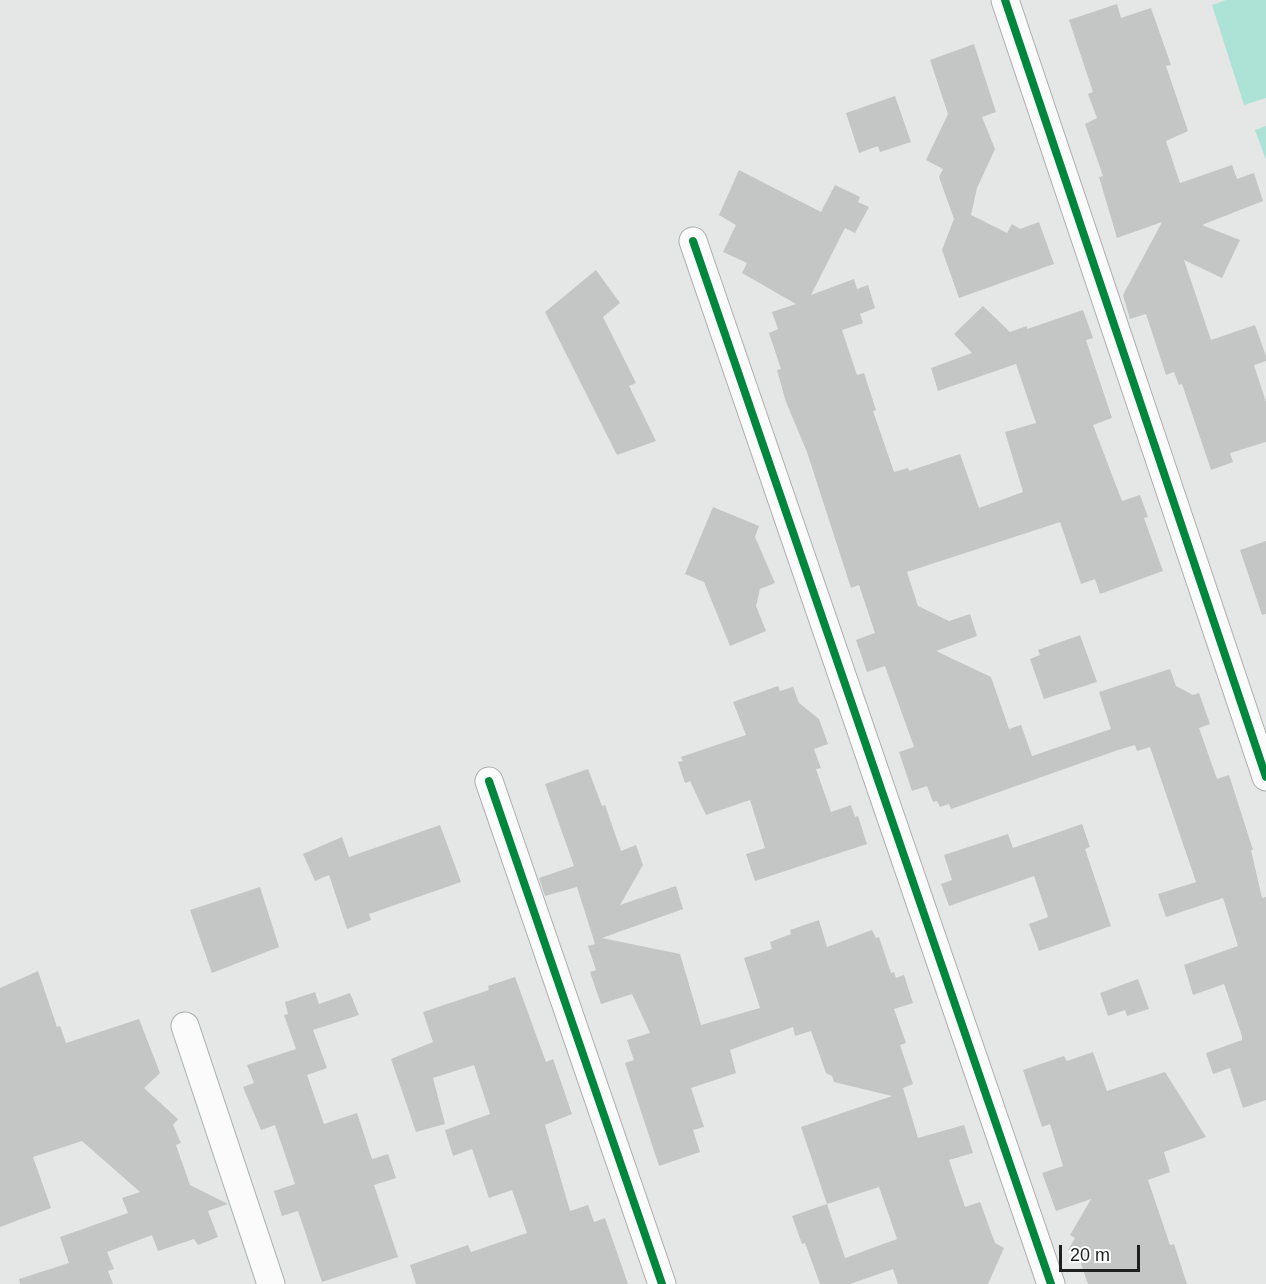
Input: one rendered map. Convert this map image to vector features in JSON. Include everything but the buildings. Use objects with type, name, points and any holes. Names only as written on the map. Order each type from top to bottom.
[{"type":"street","points":[[1005,0],[1266,777]]},
{"type":"street","points":[[693,241],[1051,1284]]},
{"type":"street","points":[[489,781],[662,1284]]},
{"type":"street","points":[[185,1026],[271,1284]]},
{"type":"green space","points":[[1226,0],[1266,0],[1266,98],[1244,105],[1212,5]]},
{"type":"green space","points":[[1266,126],[1266,160],[1255,130]]},
{"type":"cycle path","points":[[1005,0],[1266,777]]},
{"type":"cycle path","points":[[693,241],[1051,1284]]},
{"type":"cycle path","points":[[489,781],[662,1284]]}]
